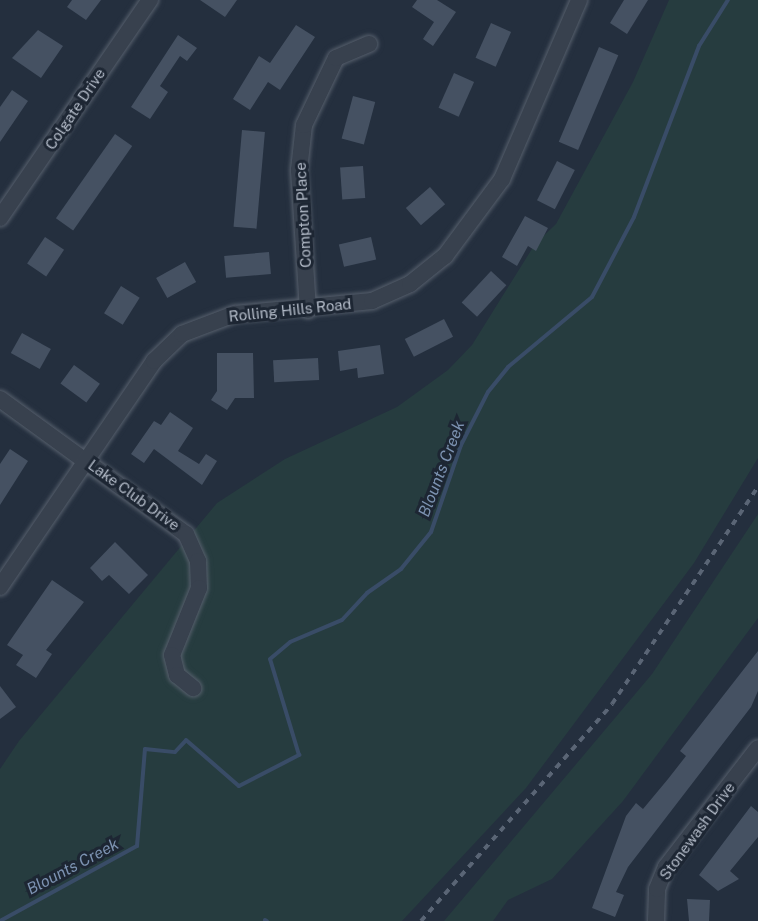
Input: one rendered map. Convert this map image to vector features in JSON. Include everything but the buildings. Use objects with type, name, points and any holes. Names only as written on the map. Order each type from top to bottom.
[{"type":"street","name":"Colgate Drive","points":[[0,218],[150,0]]},
{"type":"street","name":"Rolling Hills Road","points":[[0,587],[154,361],[182,334],[235,315],[308,310],[389,295],[427,272],[459,239],[517,150],[553,50],[579,0]]},
{"type":"street","name":"Compton Place","points":[[308,310],[299,170],[304,125],[336,58],[369,44]]},
{"type":"street","name":"Lake Club Drive","points":[[0,399],[176,523],[193,547],[199,588],[172,655],[177,675],[193,687]]},
{"type":"street","name":"Stonewash Drive","points":[[656,921],[657,889],[666,867],[758,748]]},
{"type":"green space","points":[[669,0],[758,0],[758,458],[694,563],[526,788],[402,921],[0,921],[0,769],[19,741],[217,503],[285,459],[397,407],[448,370],[472,345],[535,244],[556,224],[633,82]]},
{"type":"green space","points":[[758,514],[758,618],[623,801],[552,879],[508,900],[493,921],[444,921],[652,674]]},
{"type":"waterway","name":"Blounts Creek","points":[[0,921],[137,846],[145,749],[175,752],[186,740],[239,786],[299,755],[270,659],[290,642],[342,620],[367,593],[401,569],[431,532],[461,445],[488,392],[508,367],[592,297],[634,217],[699,46],[728,0]]},
{"type":"railway","points":[[421,921],[612,704],[758,487]]}]
